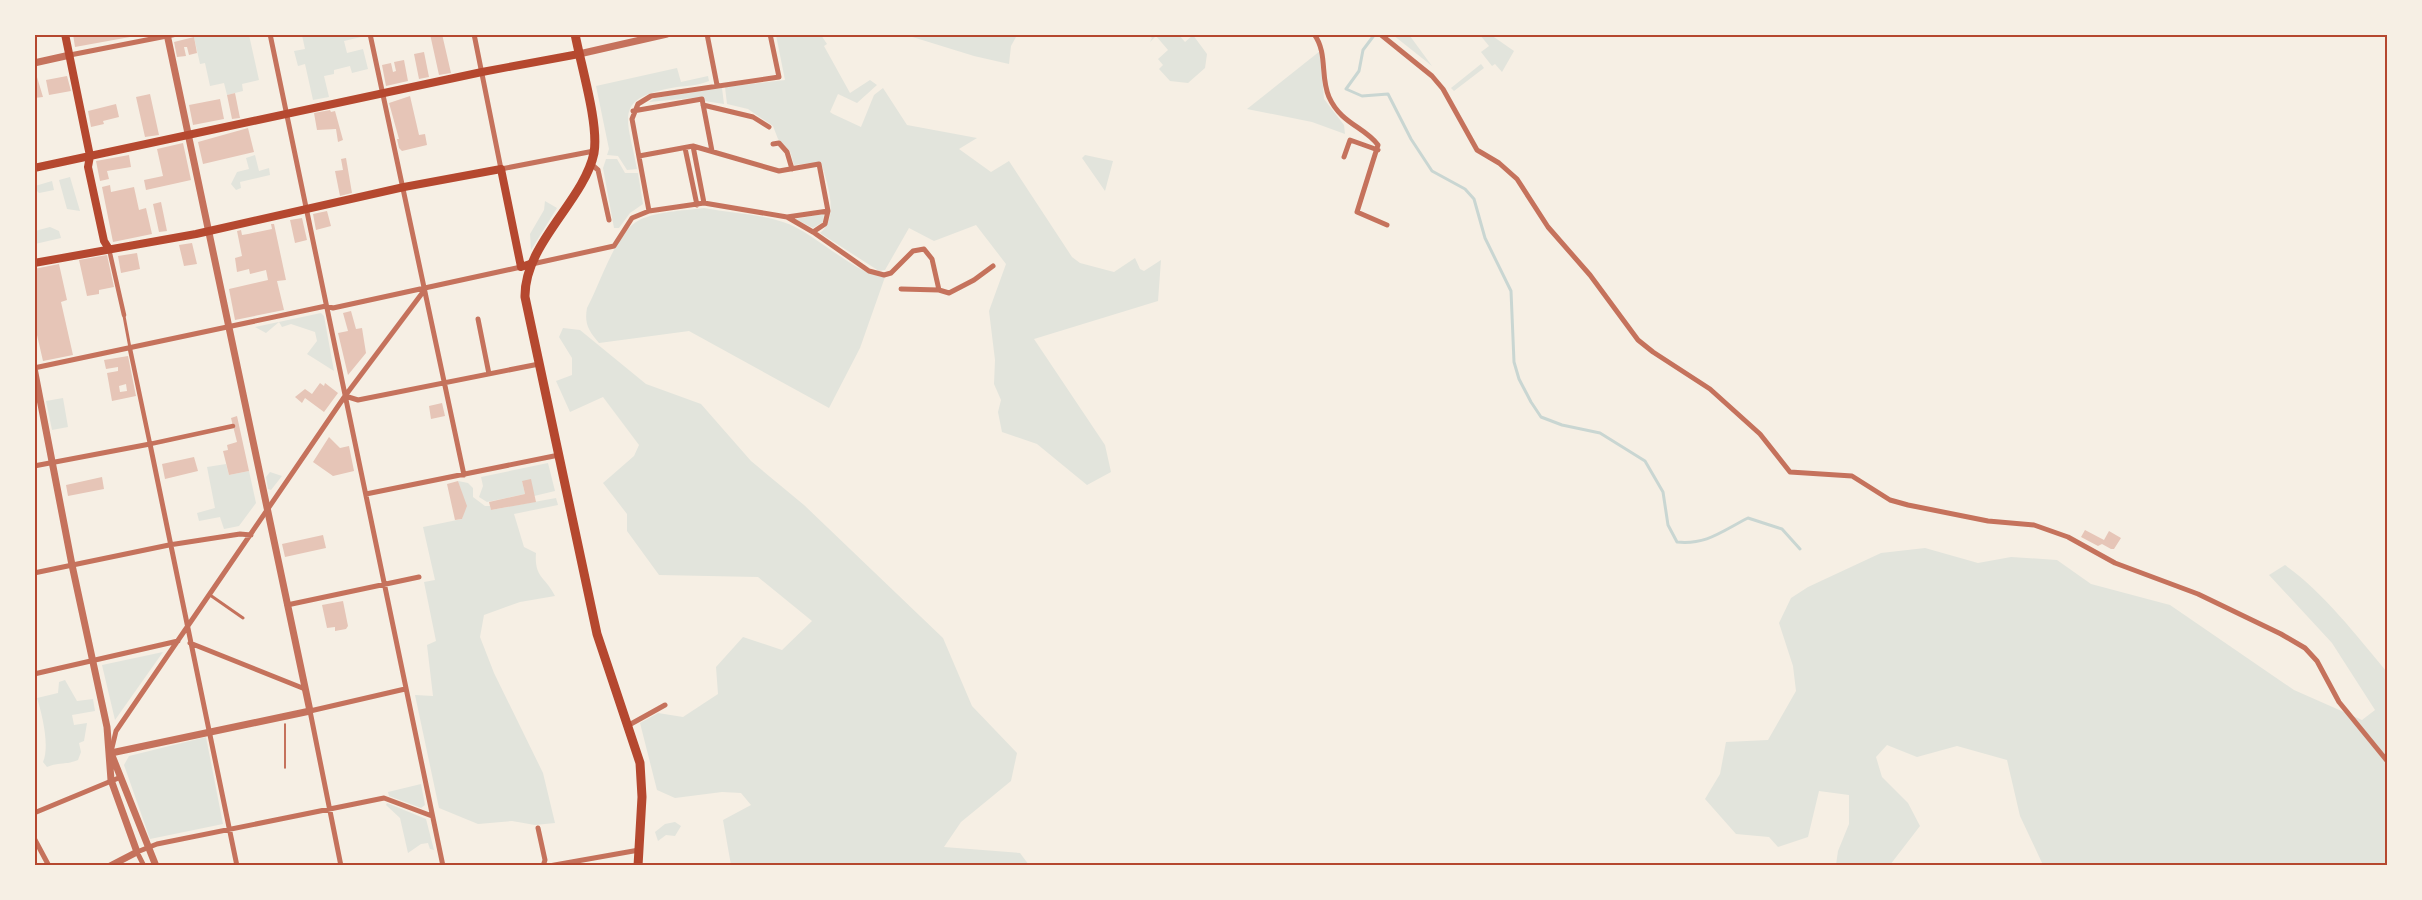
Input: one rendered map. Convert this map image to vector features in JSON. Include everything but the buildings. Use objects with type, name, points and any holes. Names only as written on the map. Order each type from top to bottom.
[{"type":"highway","points":[[575,35],[595,132],[594,151],[590,163],[526,266],[525,297],[597,634],[628,725],[641,775],[638,866]]},
{"type":"main road","points":[[65,34],[90,156],[88,167],[104,241],[109,249]]},
{"type":"main road","points":[[34,168],[482,72],[579,54]]},
{"type":"main road","points":[[34,263],[109,249],[118,250],[404,187],[501,169],[526,266]]},
{"type":"street","points":[[34,63],[177,34]]},
{"type":"street","points":[[270,34],[443,866]]},
{"type":"street","points":[[370,34],[426,288],[464,475]]},
{"type":"street","points":[[474,34],[501,169],[594,151]]},
{"type":"street","points":[[579,54],[667,34]]},
{"type":"street","points":[[707,34],[717,85]]},
{"type":"street","points":[[649,211],[632,119],[633,111],[638,104],[651,96],[779,76],[770,34]]},
{"type":"street","points":[[1314,34],[1321,43],[1328,95],[1349,124],[1377,143],[1378,150],[1357,213],[1387,225]]},
{"type":"street","points":[[1380,34],[1432,76],[1443,89],[1477,150],[1499,163],[1517,179],[1548,227],[1590,275],[1638,340],[1710,389],[1760,434],[1790,472],[1845,474],[1862,481],[1890,500],[1908,505],[1988,521],[2034,525],[2068,537],[2115,563],[2198,594],[2281,634],[2305,648],[2317,661],[2339,702],[2388,762]]},
{"type":"street","points":[[167,35],[341,866]]},
{"type":"street","points":[[633,111],[703,102],[753,117],[769,126]]},
{"type":"street","points":[[703,102],[712,151]]},
{"type":"street","points":[[1344,158],[1350,140],[1378,150]]},
{"type":"street","points":[[773,144],[779,142],[787,152],[792,169]]},
{"type":"street","points":[[639,156],[693,146],[779,171],[819,164],[828,211],[825,224],[813,232]]},
{"type":"street","points":[[693,146],[704,203]]},
{"type":"street","points":[[685,148],[697,205]]},
{"type":"street","points":[[590,163],[598,170],[609,220]]},
{"type":"street","points":[[144,866],[111,780],[111,753],[34,368],[130,350],[326,306],[333,308],[614,246],[632,218],[649,211],[704,203],[787,217],[828,211]]},
{"type":"street","points":[[787,217],[813,232],[868,271],[877,274],[891,273],[913,251],[924,249],[932,259],[939,290]]},
{"type":"street","points":[[109,249],[124,315]]},
{"type":"street","points":[[901,289],[953,291],[993,266]]},
{"type":"street","points":[[156,866],[111,753],[116,731],[266,515],[345,396],[426,288]]},
{"type":"street","points":[[478,319],[489,374]]},
{"type":"street","points":[[130,350],[186,630],[237,866]]},
{"type":"street","points":[[345,396],[358,400],[539,364]]},
{"type":"street","points":[[34,466],[233,426]]},
{"type":"street","points":[[366,494],[559,455]]},
{"type":"street","points":[[34,573],[169,545],[251,535]]},
{"type":"street","points":[[287,605],[419,577]]},
{"type":"street","points":[[34,674],[178,641]]},
{"type":"street","points":[[190,643],[305,689]]},
{"type":"street","points":[[111,753],[405,689]]},
{"type":"street","points":[[628,725],[664,705]]},
{"type":"street","points":[[34,813],[121,777]]},
{"type":"street","points":[[110,866],[147,848],[384,798],[432,816]]},
{"type":"street","points":[[538,828],[545,860],[543,866]]},
{"type":"street","points":[[34,838],[49,866]]},
{"type":"street","points":[[549,866],[639,850]]},
{"type":"lane","points":[[124,315],[130,350]]},
{"type":"lane","points":[[210,595],[243,618]]},
{"type":"path","points":[[284,716],[287,747],[285,768]]},
{"type":"shaded area","points":[[249,35],[259,80],[242,84],[243,91],[227,95],[224,83],[210,86],[205,63],[200,64],[194,37]]},
{"type":"shaded area","points":[[302,35],[361,35],[361,37],[344,41],[347,53],[363,49],[368,69],[352,73],[350,66],[334,70],[334,74],[324,76],[329,97],[313,100],[305,64],[298,66],[294,51],[305,49]]},
{"type":"shaded area","points":[[776,35],[821,35],[827,44],[824,46],[850,93],[870,80],[877,85],[857,103],[838,94],[830,112],[833,114],[861,127],[874,95],[883,88],[907,125],[977,138],[959,149],[991,172],[1009,161],[1072,257],[1080,263],[1114,272],[1135,258],[1140,269],[1144,271],[1161,260],[1158,301],[1034,339],[1105,445],[1111,472],[1087,485],[1037,444],[1002,432],[998,412],[1001,400],[994,384],[995,360],[989,311],[1006,264],[976,225],[934,241],[909,228],[885,270],[879,271],[820,233],[826,226],[831,209],[829,189],[821,162],[794,165],[790,151],[778,139],[773,126],[748,109],[727,104],[725,87],[785,80]]},
{"type":"shaded area","points":[[906,35],[1007,35],[1016,37],[1011,46],[1009,64]]},
{"type":"shaded area","points":[[1148,35],[1179,35],[1185,42],[1193,35],[1207,54],[1205,68],[1188,83],[1170,81],[1159,69],[1163,65],[1158,59],[1168,50],[1156,36],[1150,42],[1152,38]]},
{"type":"shaded area","points":[[1393,35],[1411,35],[1432,66]]},
{"type":"shaded area","points":[[1480,35],[1491,35],[1514,51],[1502,72],[1495,64],[1492,66],[1481,52],[1489,46]]},
{"type":"shaded area","points":[[1320,51],[1324,99],[1344,125],[1345,134],[1312,122],[1247,109]]},
{"type":"shaded area","points":[[1481,64],[1484,68],[1454,91],[1451,88]]},
{"type":"shaded area","points":[[677,68],[681,82],[708,76],[709,81],[656,92],[642,97],[633,104],[629,112],[628,123],[637,169],[627,170],[618,156],[607,155],[609,149],[596,86]]},
{"type":"shaded area","points":[[722,88],[724,104],[704,101],[703,97],[649,102],[655,98]]},
{"type":"shaded area","points":[[255,155],[259,171],[269,168],[270,175],[240,182],[241,188],[236,190],[231,184],[237,172],[249,169],[246,158]]},
{"type":"shaded area","points":[[1085,155],[1113,161],[1105,191],[1082,158]]},
{"type":"shaded area","points":[[606,159],[617,159],[625,173],[638,173],[643,204],[630,213],[619,228],[614,228],[603,168]]},
{"type":"shaded area","points":[[70,177],[80,211],[67,209],[59,180]]},
{"type":"shaded area","points":[[52,181],[54,190],[39,193],[35,189],[35,186]]},
{"type":"shaded area","points":[[545,201],[557,208],[531,250],[530,234],[544,210]]},
{"type":"shaded area","points":[[704,208],[754,215],[783,222],[808,234],[862,270],[885,277],[860,348],[829,408],[689,331],[599,343],[590,331],[586,319],[587,308],[614,249],[628,229],[643,218]]},
{"type":"shaded area","points":[[824,214],[823,222],[813,228],[795,219]]},
{"type":"shaded area","points":[[50,227],[59,231],[61,238],[35,244],[35,231]]},
{"type":"shaded area","points":[[321,313],[324,316],[334,371],[307,354],[317,341],[315,332],[291,324],[282,327],[279,322],[266,333],[255,327]]},
{"type":"shaded area","points":[[563,328],[580,330],[646,384],[701,404],[751,461],[804,505],[943,638],[972,706],[1017,753],[1011,781],[961,822],[944,847],[1020,853],[1029,865],[731,865],[723,820],[751,805],[741,793],[722,792],[675,798],[657,790],[640,723],[658,713],[683,717],[718,694],[716,667],[743,637],[782,650],[812,621],[758,577],[659,575],[627,531],[627,514],[603,483],[634,456],[639,445],[603,397],[570,412],[556,381],[572,375],[572,358],[559,337]]},
{"type":"shaded area","points":[[63,398],[68,427],[52,430],[46,401]]},
{"type":"shaded area","points":[[548,463],[555,491],[534,496],[522,481],[525,494],[487,502],[479,497],[483,486],[481,477]]},
{"type":"shaded area","points":[[226,464],[229,475],[249,471],[256,503],[239,526],[224,529],[220,517],[199,521],[197,513],[215,508],[207,467]]},
{"type":"shaded area","points":[[270,472],[282,476],[271,490],[268,489],[266,477]]},
{"type":"shaded area","points":[[458,481],[468,483],[473,488],[473,497],[485,506],[490,506],[491,510],[556,498],[558,505],[514,514],[524,547],[536,553],[539,573],[555,596],[520,602],[484,615],[480,637],[494,673],[543,773],[555,823],[535,825],[512,821],[478,824],[439,808],[415,695],[433,696],[427,645],[436,641],[424,582],[435,580],[423,527],[462,519],[466,506]]},
{"type":"shaded area","points":[[1925,548],[1978,563],[2011,557],[2057,560],[2091,584],[2170,605],[2294,690],[2362,720],[2375,710],[2332,643],[2269,575],[2285,565],[2326,601],[2387,672],[2387,865],[2043,865],[2020,816],[2007,760],[1957,746],[1917,757],[1887,745],[1876,757],[1882,777],[1908,803],[1920,826],[1890,865],[1836,865],[1838,851],[1849,824],[1849,795],[1819,791],[1808,837],[1778,847],[1769,837],[1736,834],[1705,799],[1720,774],[1726,742],[1768,740],[1796,691],[1793,666],[1779,623],[1791,598],[1808,587],[1881,553]]},
{"type":"shaded area","points":[[163,652],[115,720],[102,665]]},
{"type":"shaded area","points":[[65,680],[77,701],[93,699],[95,711],[72,715],[74,725],[87,723],[84,741],[79,743],[81,752],[78,760],[47,767],[43,762],[46,748],[43,721],[37,698],[58,693],[59,682]]},
{"type":"shaded area","points":[[206,737],[223,824],[150,839],[124,765],[129,756]]},
{"type":"shaded area","points":[[421,784],[425,805],[421,808],[389,796],[388,792]]},
{"type":"shaded area","points":[[387,803],[426,819],[434,850],[430,849],[428,843],[421,844],[408,853],[400,818],[386,805]]},
{"type":"shaded area","points":[[675,822],[681,826],[675,836],[666,835],[658,841],[655,832],[665,824]]},
{"type":"waterway","points":[[1375,34],[1363,50],[1359,71],[1346,89],[1362,96],[1388,94],[1411,139],[1432,171],[1465,189],[1474,199],[1485,238],[1511,291],[1514,362],[1519,379],[1541,417],[1562,425],[1600,433],[1645,461],[1663,492],[1668,525],[1677,542],[1706,539],[1748,518],[1782,529],[1800,549]]}]
